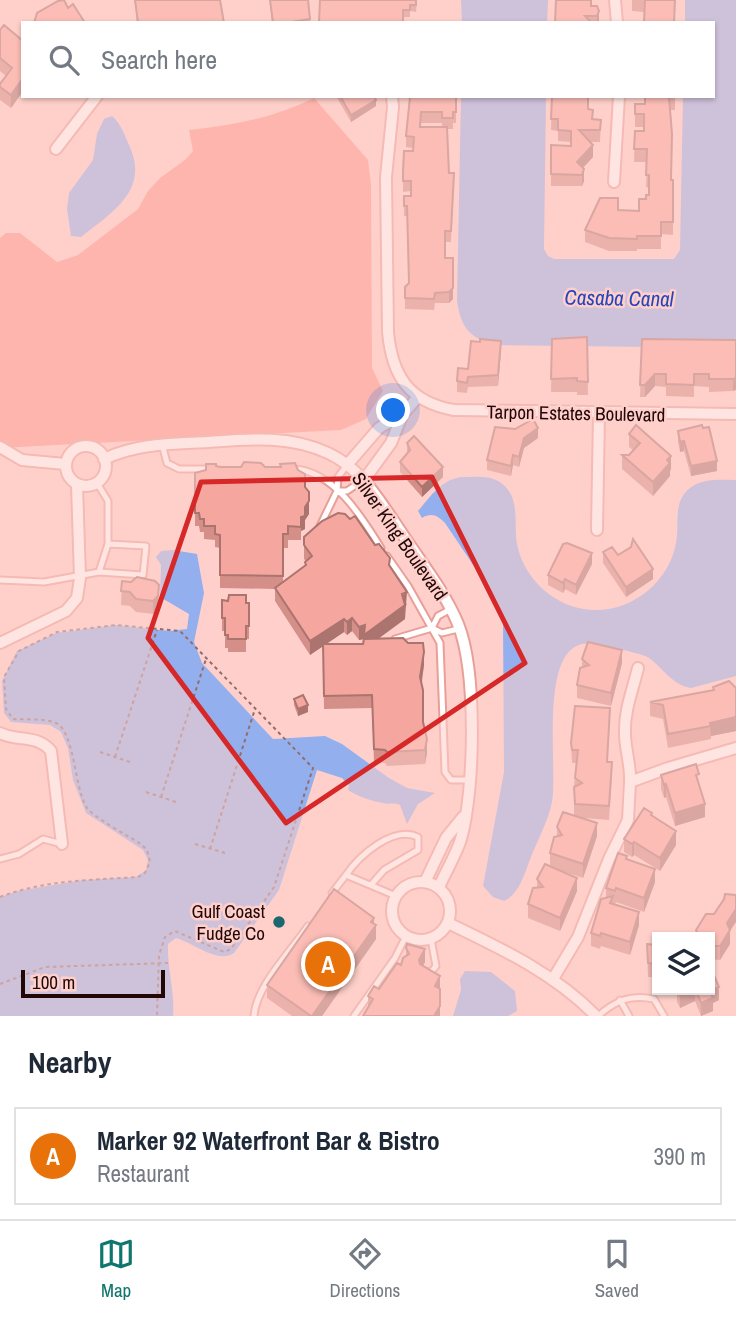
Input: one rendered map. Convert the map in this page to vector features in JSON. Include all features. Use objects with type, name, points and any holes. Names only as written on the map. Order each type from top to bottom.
[{"type":"street","points":[[615,0],[617,21]]},
{"type":"street","points":[[56,149],[95,98]]},
{"type":"street","name":"Tarpon Estates Boulevard","points":[[392,98],[386,177],[388,332],[396,371],[408,388],[430,404],[454,411],[736,414]]},
{"type":"street","points":[[614,182],[619,98]]},
{"type":"street","points":[[363,480],[391,443],[404,413],[418,397]]},
{"type":"street","points":[[347,465],[379,428],[404,413]]},
{"type":"street","points":[[597,530],[599,413]]},
{"type":"street","name":"Silver King Boulevard","points":[[104,459],[131,448],[162,444],[255,439],[296,441],[330,453],[363,480],[451,609],[464,642],[469,674],[470,780],[461,839],[439,887]]},
{"type":"street","points":[[83,446],[96,449],[104,459],[105,472],[97,483],[84,487],[77,485],[68,476],[65,464],[71,452],[83,446]]},
{"type":"street","points":[[0,447],[22,460],[65,464]]},
{"type":"street","points":[[0,643],[66,611],[77,598],[80,575],[77,485]]},
{"type":"street","points":[[553,979],[578,937],[609,859],[628,820],[631,766],[624,735],[625,719],[638,668]]},
{"type":"street","points":[[0,733],[10,737],[33,739],[51,751],[62,844]]},
{"type":"street","points":[[630,782],[736,748]]},
{"type":"street","name":"Silver King Boulevard","points":[[425,882],[446,838],[465,815]]},
{"type":"street","points":[[425,882],[439,887],[450,903],[448,923],[431,939],[406,936],[395,923],[392,914],[396,897],[408,885],[425,882]]},
{"type":"street","points":[[448,923],[523,959],[575,995],[597,1016]]},
{"type":"lane","points":[[162,444],[167,463],[179,469],[220,469]]},
{"type":"lane","points":[[315,535],[337,491],[338,477],[347,465]]},
{"type":"lane","points":[[290,469],[302,469],[325,479],[365,522],[408,586],[440,643],[445,772],[451,780],[470,780]]},
{"type":"lane","points":[[337,491],[347,491],[363,480]]},
{"type":"lane","points":[[97,483],[108,501],[108,544],[99,572]]},
{"type":"lane","points":[[0,580],[44,582],[99,572],[143,575],[146,546],[108,544]]},
{"type":"lane","points":[[432,628],[438,616],[451,609]]},
{"type":"lane","points":[[389,648],[393,640],[432,628],[442,633],[460,629]]},
{"type":"lane","points":[[325,904],[357,859],[369,849],[402,834],[418,837],[418,850],[384,870],[371,886]]},
{"type":"lane","points":[[0,859],[19,854],[43,839],[62,844]]},
{"type":"lane","points":[[346,875],[396,897]]},
{"type":"lane","points":[[254,1016],[255,1006],[264,987],[311,923]]},
{"type":"lane","points":[[354,1016],[392,962],[406,936]]},
{"type":"lane","points":[[424,972],[432,971],[436,966],[431,939]]},
{"type":"lane","points":[[392,962],[404,966]]},
{"type":"lane","points":[[597,1016],[614,1002],[638,996],[654,999],[664,1016]]},
{"type":"lane","points":[[620,1000],[629,1016]]},
{"type":"path","points":[[0,897],[17,890],[80,880],[138,877],[148,869],[150,862],[147,850],[87,809],[75,778],[68,738],[64,730],[52,722],[13,719],[6,709],[4,677],[19,650],[57,632],[117,625],[180,631],[313,768],[272,891],[229,951],[224,952],[175,931],[169,933],[162,942],[157,1016]]},
{"type":"path","points":[[115,757],[157,629]]},
{"type":"path","points":[[161,797],[206,658]]},
{"type":"path","points":[[210,849],[255,708]]},
{"type":"path","points":[[100,752],[130,762]]},
{"type":"path","points":[[146,792],[176,802]]},
{"type":"path","points":[[195,844],[225,853]]},
{"type":"path","points":[[0,984],[45,967],[168,964]]},
{"type":"highlighted area","points":[[432,477],[525,663],[286,823],[148,638],[201,482]]},
{"type":"shaded area","points":[[314,98],[368,160],[371,185],[372,368],[383,391],[366,419],[341,430],[0,448],[0,238],[6,233],[20,233],[57,262],[78,255],[138,209],[148,191],[160,178],[193,151],[189,130],[253,120]]},
{"type":"water","points":[[461,0],[548,0],[547,21],[462,21]]},
{"type":"water","name":"Casaba Canal","points":[[685,0],[736,0],[736,348],[497,345],[474,336],[464,325],[457,301],[461,98],[546,98],[544,249],[548,256],[554,259],[674,259],[680,250],[683,98],[715,98],[715,21],[685,21]]},
{"type":"water","points":[[112,116],[122,129],[134,161],[135,175],[131,187],[116,209],[105,218],[81,237],[71,236],[67,209],[69,193],[93,160],[97,134],[104,119]]},
{"type":"water","points":[[461,477],[489,478],[506,487],[514,501],[517,544],[534,580],[554,598],[566,604],[592,610],[621,606],[646,592],[657,582],[672,557],[679,507],[684,494],[690,488],[706,481],[736,480],[736,676],[691,688],[679,684],[649,658],[637,653],[587,644],[569,652],[560,668],[555,689],[550,810],[520,884],[504,901],[493,897],[483,886],[504,772],[503,618],[496,599],[445,523],[435,516],[422,518],[418,511],[442,485]]},
{"type":"water","points":[[161,551],[197,554],[204,593],[194,642],[202,663],[273,739],[325,736],[342,744],[407,788],[435,793],[418,804],[407,824],[400,805],[360,796],[348,790],[349,785],[342,778],[317,770],[279,890],[234,953],[220,956],[176,938],[168,944],[173,1016],[0,1016],[0,897],[18,891],[83,880],[136,877],[146,870],[148,860],[143,850],[86,813],[73,780],[68,748],[61,732],[50,725],[11,722],[4,713],[2,681],[17,651],[56,633],[116,625],[169,631],[187,629],[189,614],[160,597],[161,565],[156,557]]},
{"type":"water","points":[[465,971],[491,972],[515,991],[517,1011],[508,1016],[453,1016],[461,990],[460,979]]},
{"type":"building","points":[[64,0],[68,8],[73,4],[84,21],[35,21],[37,13]]},
{"type":"building","points":[[135,0],[220,0],[224,21],[138,21]]},
{"type":"building","points":[[270,0],[308,0],[310,19],[273,21]]},
{"type":"building","points":[[320,0],[416,0],[416,5],[410,5],[410,10],[403,10],[403,21],[319,21]]},
{"type":"building","points":[[556,0],[591,0],[591,6],[597,6],[599,11],[597,16],[585,16],[590,21],[555,21]]},
{"type":"building","points":[[645,0],[675,0],[674,21],[644,21]]},
{"type":"building","points":[[4,25],[21,39],[21,81],[11,95],[0,87],[12,68],[0,58],[0,30]]},
{"type":"building","points":[[341,98],[375,98],[376,100],[351,115]]},
{"type":"building","points":[[410,98],[456,98],[453,118],[442,118],[442,112],[421,112],[420,127],[447,127],[449,173],[454,173],[451,231],[445,231],[445,258],[453,258],[453,288],[449,292],[435,293],[434,299],[405,298],[405,287],[409,283],[407,206],[404,206],[404,196],[411,196],[411,181],[403,181],[404,151],[413,151],[414,137],[406,136]]},
{"type":"building","points":[[552,98],[588,98],[588,109],[593,110],[592,119],[601,120],[600,130],[579,130],[593,145],[577,162],[584,169],[582,175],[551,174],[551,145],[571,146],[571,131],[558,130],[558,119],[551,119]]},
{"type":"building","points":[[645,98],[669,98],[673,222],[661,222],[661,236],[637,236],[637,239],[609,238],[585,230],[600,198],[618,198],[618,210],[639,211],[639,199],[646,199],[646,195],[649,195],[649,175],[646,175],[647,149],[634,149],[635,131],[644,131],[644,114],[635,114],[635,104],[645,104]]},
{"type":"building","points":[[587,337],[588,382],[577,381],[577,378],[551,379],[552,339]]},
{"type":"building","points":[[480,339],[501,341],[498,375],[468,377],[467,383],[457,381],[458,368],[468,369],[471,341],[480,342]]},
{"type":"building","points":[[642,339],[736,340],[736,378],[709,379],[709,374],[694,374],[694,385],[666,384],[666,374],[655,374],[645,385],[640,385]]},
{"type":"building","points":[[533,419],[538,428],[524,438],[519,457],[513,455],[511,466],[487,460],[495,427],[515,429]]},
{"type":"building","points":[[636,425],[671,456],[667,460],[670,463],[653,482],[622,455],[629,455],[640,443],[629,434]]},
{"type":"building","points":[[702,425],[703,428],[709,427],[717,461],[691,466],[684,441],[680,442],[678,431]]},
{"type":"building","points":[[414,436],[443,467],[422,487],[400,462],[410,450],[407,443]]},
{"type":"building","points":[[244,462],[261,463],[265,467],[281,467],[280,464],[295,463],[298,470],[305,474],[309,501],[305,507],[305,516],[301,517],[301,527],[288,526],[288,534],[283,534],[283,576],[220,575],[220,535],[215,534],[215,526],[204,526],[204,519],[200,519],[199,513],[195,513],[195,473],[206,470],[206,464],[241,467]]},
{"type":"building","points":[[338,513],[345,514],[350,519],[355,516],[375,545],[379,544],[390,558],[389,565],[407,592],[402,594],[405,605],[364,635],[365,625],[359,627],[352,618],[347,622],[344,619],[310,641],[275,588],[306,565],[305,562],[312,556],[304,545],[304,537],[322,521]]},
{"type":"building","points":[[633,539],[653,569],[626,587],[603,552],[612,547],[618,555],[631,547]]},
{"type":"building","points":[[567,543],[592,553],[576,585],[565,579],[563,583],[548,575],[563,544]]},
{"type":"building","points":[[137,577],[155,581],[159,585],[158,596],[153,601],[136,599],[130,592],[121,591],[122,581],[131,582]]},
{"type":"building","points":[[229,595],[246,595],[246,603],[249,603],[249,626],[246,626],[246,639],[228,639],[228,635],[225,635],[222,600],[228,601]]},
{"type":"building","points":[[403,638],[408,643],[423,643],[420,677],[427,739],[425,750],[387,752],[374,749],[372,695],[324,696],[323,644],[363,644],[364,639]]},
{"type":"building","points":[[588,642],[622,650],[611,693],[577,685],[580,668],[589,665],[582,659]]},
{"type":"building","points":[[729,681],[736,688],[736,717],[710,723],[711,726],[668,734],[663,705],[650,702],[714,690],[713,687]]},
{"type":"building","points":[[303,695],[308,705],[298,709],[294,699]]},
{"type":"building","points":[[575,706],[610,708],[607,762],[612,762],[609,806],[575,804],[574,787],[582,783],[575,778],[578,750],[572,750],[571,743]]},
{"type":"building","points":[[696,764],[699,774],[696,775],[705,804],[675,813],[661,775]]},
{"type":"building","points":[[644,808],[676,831],[660,858],[624,839]]},
{"type":"building","points":[[563,812],[597,823],[583,864],[550,853],[554,837],[562,835],[557,827]]},
{"type":"building","points":[[618,853],[627,856],[626,859],[655,869],[644,898],[616,888],[615,891],[606,888]]},
{"type":"building","points":[[545,864],[577,878],[560,918],[528,904],[533,888],[543,887],[537,879]]},
{"type":"building","points":[[334,889],[374,918],[371,922],[376,925],[311,1016],[267,985]]},
{"type":"building","points":[[725,894],[736,895],[736,909],[727,923],[730,930],[720,946],[715,946],[715,932],[696,930],[706,914],[714,914]]},
{"type":"building","points":[[613,896],[610,903],[639,912],[630,942],[601,933],[600,936],[591,933],[601,899]]},
{"type":"building","points":[[407,944],[425,949],[419,960],[420,964],[440,976],[435,986],[440,989],[440,1006],[434,1016],[363,1016],[373,999],[368,996],[374,986],[379,989],[397,963],[401,965],[403,958],[409,954]]},
{"type":"building","points":[[647,944],[652,944],[652,964],[648,963]]},
{"type":"building","points":[[698,995],[712,995],[713,998],[701,1003]]},
{"type":"place","name":"Gulf Coast Fudge Co","points":[[279,922]]},
{"type":"place","name":"Marker 92 Waterfront Bar & Bistro","points":[[328,964]]}]
